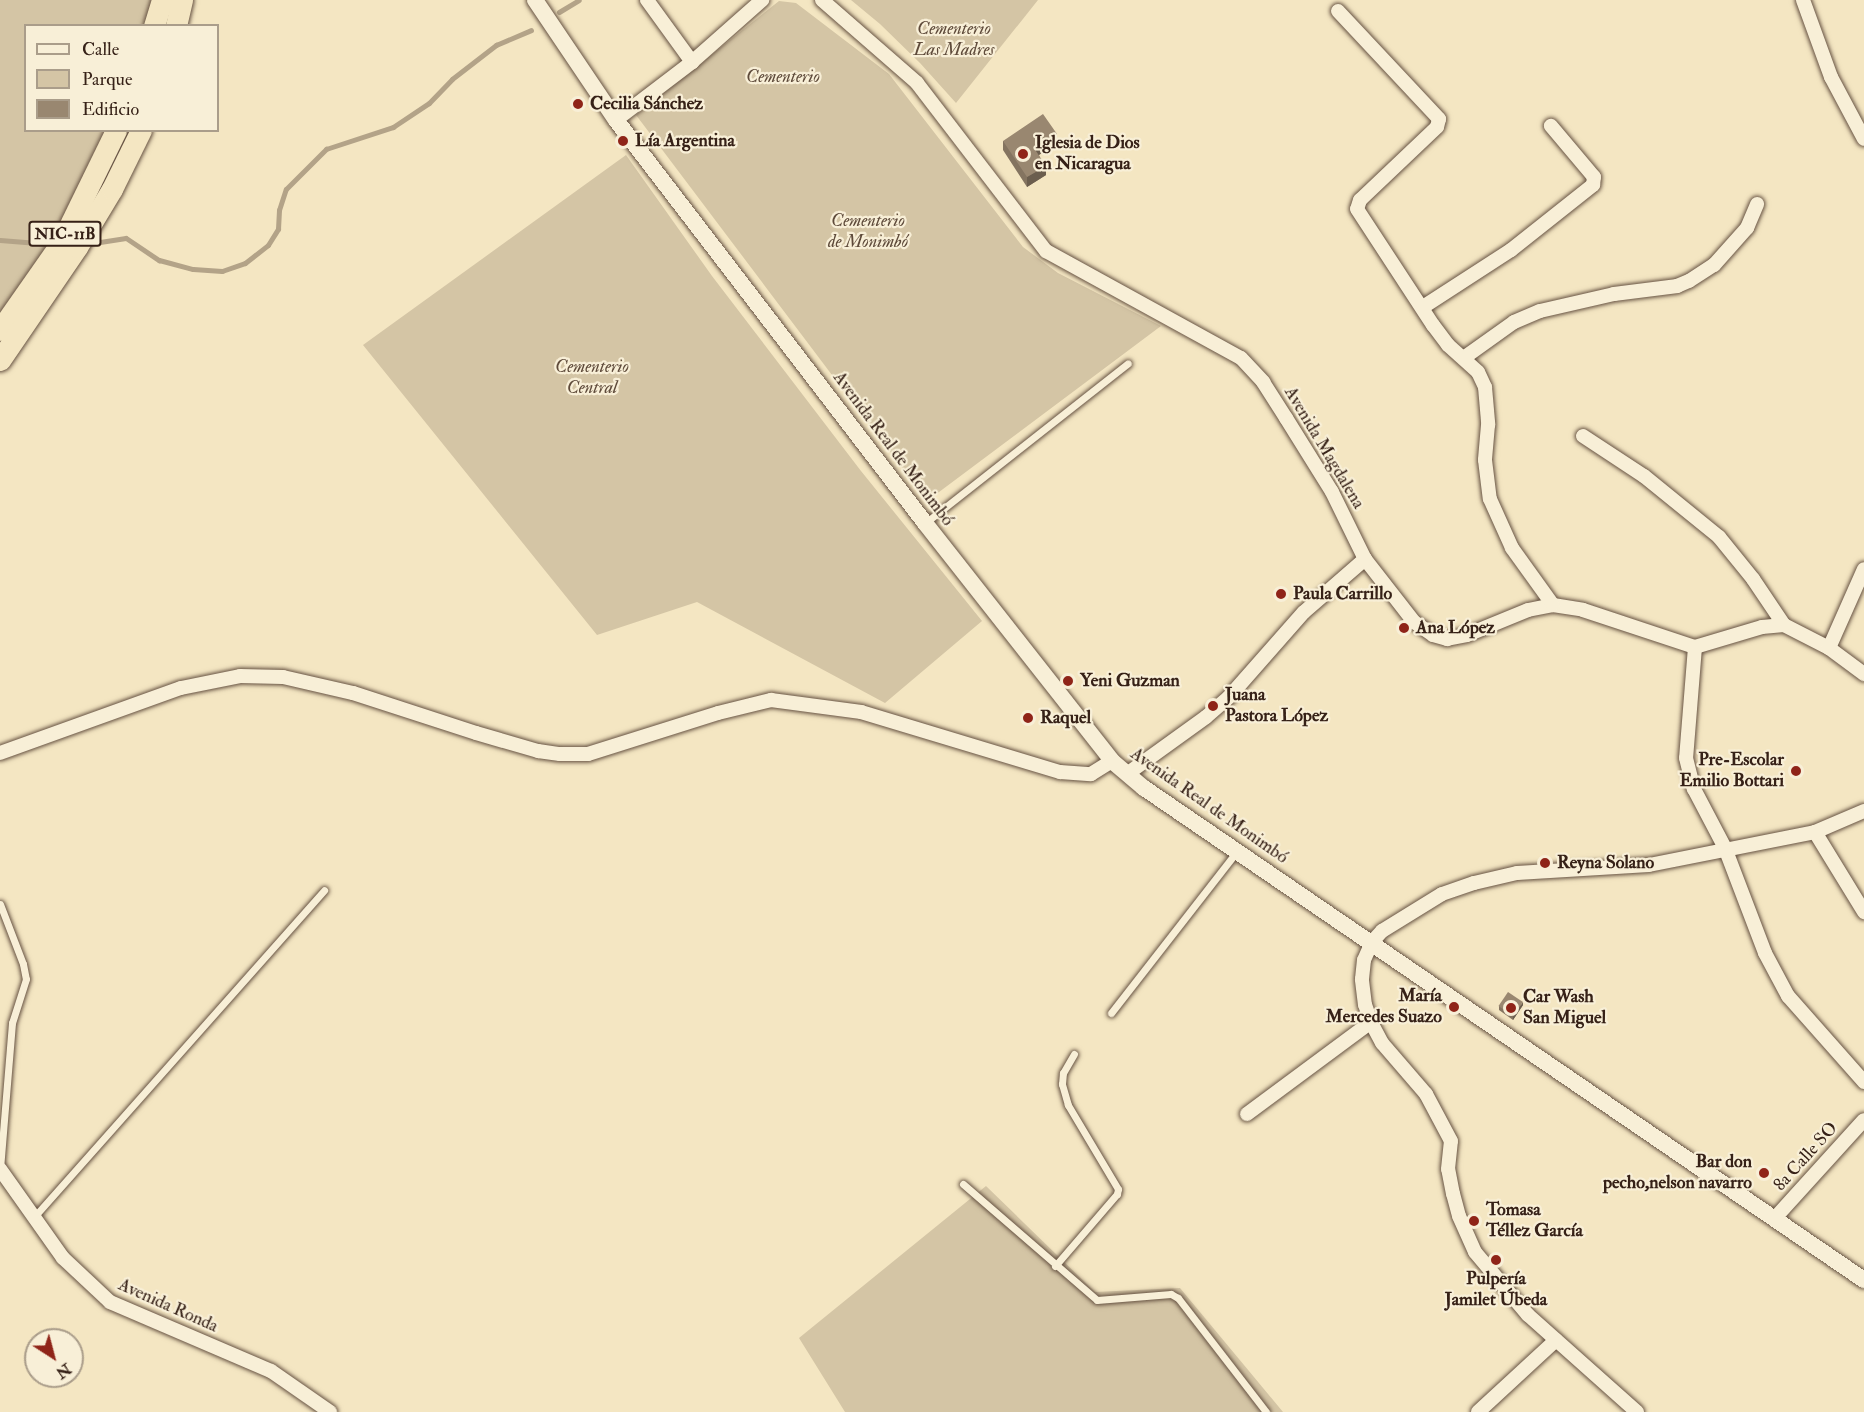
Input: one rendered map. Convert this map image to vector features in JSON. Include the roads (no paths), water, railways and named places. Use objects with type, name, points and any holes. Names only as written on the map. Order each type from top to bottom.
[{"type":"highway","points":[[155,24],[162,0]]},
{"type":"highway","points":[[176,24],[182,0]]},
{"type":"highway","name":"NIC-11B","points":[[0,330],[61,243],[116,132]]},
{"type":"highway","name":"NIC-11B","points":[[0,360],[77,247],[112,189],[140,132]]},
{"type":"street","name":"Avenida Real de Monimbó","points":[[534,0],[616,120],[925,523],[1112,761],[1237,851],[1864,1280]]},
{"type":"street","points":[[647,0],[692,62]]},
{"type":"street","points":[[616,120],[692,62],[762,0]]},
{"type":"street","name":"Avenida Magdalena","points":[[822,0],[917,83],[1046,251],[1241,358],[1263,382],[1332,492],[1365,560],[1414,622],[1433,635],[1447,639],[1467,635],[1528,610],[1553,605],[1583,610],[1695,647]]},
{"type":"street","points":[[1803,0],[1832,77],[1859,118],[1864,140]]},
{"type":"street","points":[[1338,11],[1439,119],[1437,127],[1360,200],[1357,209],[1448,345],[1465,357],[1478,372],[1485,387],[1488,425],[1485,460],[1490,499],[1512,548],[1553,605]]},
{"type":"street","points":[[1423,307],[1512,250],[1593,185],[1594,177],[1551,126]]},
{"type":"street","points":[[1465,357],[1514,322],[1540,311],[1614,294],[1677,286],[1689,281],[1714,265],[1747,228],[1757,204]]},
{"type":"street","points":[[1583,436],[1644,476],[1719,537],[1754,579],[1784,625],[1828,648],[1864,674]]},
{"type":"street","points":[[1127,774],[1206,717],[1229,697],[1304,612],[1365,560]]},
{"type":"street","points":[[1828,648],[1864,569]]},
{"type":"street","points":[[1784,625],[1762,627],[1695,647],[1686,758],[1694,789],[1725,848],[1765,953],[1788,996],[1864,1082]]},
{"type":"street","points":[[0,753],[181,688],[240,676],[283,677],[353,693],[476,733],[538,751],[560,754],[588,754],[718,713],[771,700],[861,712],[1060,772],[1091,774],[1112,761]]},
{"type":"street","points":[[1637,1412],[1556,1340],[1503,1288],[1475,1252],[1459,1216],[1453,1194],[1448,1169],[1451,1142],[1426,1094],[1382,1043],[1371,1022],[1365,1005],[1362,979],[1364,960],[1372,942],[1382,931],[1442,894],[1474,883],[1517,873],[1649,864],[1815,832],[1864,811]]},
{"type":"street","points":[[1815,832],[1864,912]]},
{"type":"street","points":[[1247,1114],[1371,1022]]},
{"type":"street","name":"8a Calle SO","points":[[1775,1218],[1864,1120]]},
{"type":"street","name":"Avenida Ronda","points":[[0,1169],[63,1258],[110,1302],[271,1371],[330,1412]]},
{"type":"street","points":[[1478,1412],[1556,1340]]},
{"type":"lane","points":[[925,523],[1128,363]]},
{"type":"lane","points":[[1111,1013],[1237,851]]},
{"type":"lane","points":[[34,1217],[324,890]]},
{"type":"lane","points":[[0,904],[23,964],[26,980],[12,1023],[0,1169]]},
{"type":"lane","points":[[1054,1266],[1118,1194],[1118,1189],[1068,1105],[1062,1084],[1063,1073],[1074,1054]]},
{"type":"lane","points":[[963,1184],[1054,1266],[1096,1300],[1171,1294],[1178,1298],[1266,1412]]},
{"type":"waterway","points":[[559,12],[579,0]]},
{"type":"waterway","points":[[100,242],[126,238],[159,260],[193,269],[222,271],[245,263],[268,245],[278,229],[279,210],[286,189],[326,149],[393,127],[429,103],[452,79],[496,45],[531,30]]},
{"type":"waterway","points":[[0,240],[50,244]]},
{"type":"place","name":"Cecilia Sánchez","points":[[578,104]]},
{"type":"place","name":"Lía Argentina","points":[[623,141]]},
{"type":"place","name":"Iglesia de Dios en Nicaragua","points":[[1023,154]]},
{"type":"place","name":"Paula Carrillo","points":[[1281,594]]},
{"type":"place","name":"Ana López","points":[[1404,628]]},
{"type":"place","name":"Yeni Guzman","points":[[1068,681]]},
{"type":"place","name":"Juana Pastora López","points":[[1213,706]]},
{"type":"place","name":"Raquel","points":[[1028,718]]},
{"type":"place","name":"Pre-Escolar Emilio Bottari","points":[[1796,771]]},
{"type":"place","name":"Reyna Solano","points":[[1545,863]]},
{"type":"place","name":"María Mercedes Suazo","points":[[1454,1007]]},
{"type":"place","name":"Car Wash San Miguel","points":[[1511,1008]]},
{"type":"place","name":"Bar don pecho,nelson navarro","points":[[1764,1173]]},
{"type":"place","name":"Tomasa Téllez García","points":[[1474,1221]]},
{"type":"place","name":"Pulpería Jamilet Úbeda","points":[[1496,1260]]},
{"type":"park label","name":"Cementerio Las Madres","points":[[954,40]]},
{"type":"park label","name":"Cementerio","points":[[783,77]]},
{"type":"park label","name":"Cementerio de Monimbó","points":[[868,232]]},
{"type":"park label","name":"Cementerio Central","points":[[592,378]]}]
